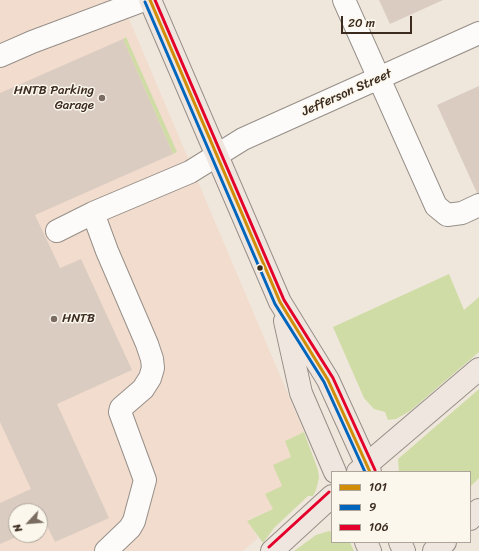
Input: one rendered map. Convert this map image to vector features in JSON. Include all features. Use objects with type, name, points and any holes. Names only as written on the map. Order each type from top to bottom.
[{"type":"main road","points":[[150,0],[280,302],[328,380],[365,469],[479,369]]},
{"type":"main road","points":[[280,302],[301,393],[335,471]]},
{"type":"main road","points":[[272,551],[331,497]]},
{"type":"main road","points":[[471,518],[479,510]]},
{"type":"main road","points":[[434,551],[444,543]]},
{"type":"street","points":[[0,56],[32,42],[144,0]]},
{"type":"street","points":[[344,0],[436,206],[447,215],[462,213],[479,205]]},
{"type":"street","name":"Jefferson Street","points":[[57,232],[93,213],[190,172],[216,154],[243,139],[479,33]]},
{"type":"street","points":[[93,213],[107,251],[147,344],[152,359],[153,368],[150,378],[143,389],[121,408],[120,412],[145,480],[134,521],[130,528],[106,551]]},
{"type":"shaded area","points":[[0,0],[121,0],[304,432],[285,441],[291,457],[283,487],[273,509],[248,520],[258,538],[243,551],[0,551]]},
{"type":"green space","points":[[126,37],[177,152],[173,154],[123,39]]},
{"type":"green space","points":[[449,274],[464,310],[479,297],[479,352],[410,411],[396,419],[388,420],[385,412],[374,409],[364,398],[333,327]]},
{"type":"green space","points":[[479,389],[479,478],[471,486],[471,471],[399,471],[398,459]]},
{"type":"green space","points":[[304,432],[318,470],[319,478],[316,490],[313,496],[308,496],[274,528],[263,543],[247,521],[273,509],[265,494],[282,486],[273,465],[291,457],[285,441]]},
{"type":"green space","points":[[331,532],[331,543],[350,543],[354,551],[294,551],[316,535]]},
{"type":"building","points":[[379,0],[443,0],[390,24]]},
{"type":"building","name":"HNTB","points":[[123,39],[173,154],[35,215],[60,268],[81,259],[132,370],[57,404],[109,518],[55,542],[48,528],[48,503],[8,503],[8,541],[0,544],[0,503],[31,489],[0,422],[0,93]]},
{"type":"building","points":[[479,86],[479,193],[477,193],[437,105]]},
{"type":"transit line","name":"101","points":[[150,0],[280,302],[328,380],[370,471]]},
{"type":"transit line","name":"106","points":[[155,0],[284,300],[333,378],[375,470]]},
{"type":"transit line","name":"9","points":[[145,2],[275,304],[324,382],[365,471]]},
{"type":"transit line","name":"106","points":[[269,547],[329,492]]},
{"type":"place","name":"HNTB Parking Garage","points":[[102,98]]},
{"type":"place","name":"HNTB","points":[[54,319]]}]
